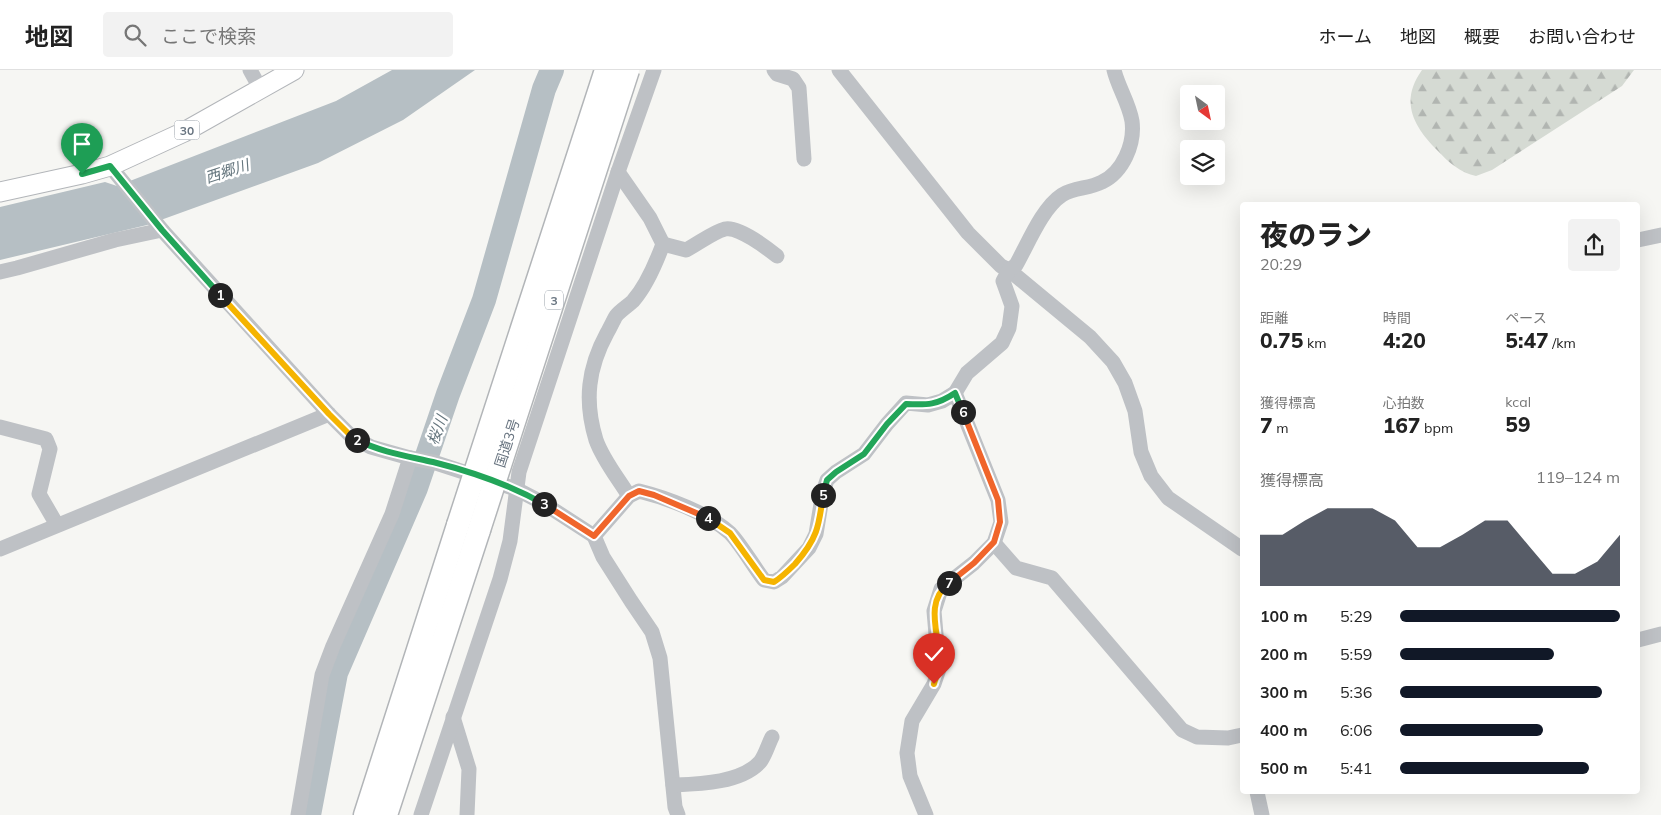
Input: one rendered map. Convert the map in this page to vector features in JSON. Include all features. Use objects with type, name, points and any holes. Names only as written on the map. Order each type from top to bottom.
[{"type":"highway","name":"国道3号","points":[[386,815],[469,528],[606,70]]},
{"type":"highway","name":"国道3号","points":[[365,815],[469,528],[628,70]]},
{"type":"main road","name":"30","points":[[0,192],[82,174],[115,172],[294,70]]},
{"type":"street","points":[[250,70],[261,90]]},
{"type":"street","points":[[421,815],[500,580],[510,541],[519,472],[618,172],[654,70]]},
{"type":"street","points":[[774,70],[777,74],[793,79],[799,88],[804,159]]},
{"type":"street","points":[[839,70],[968,233],[1001,266],[1009,270],[1090,337],[1113,362],[1125,383],[1134,411],[1141,452],[1151,476],[1168,498],[1240,548]]},
{"type":"street","points":[[594,536],[629,496],[639,491],[706,516],[730,533],[764,580],[774,582],[782,577],[809,548],[813,541],[827,480],[864,454],[887,424],[906,404],[928,405],[942,401],[955,393],[966,372],[1002,343],[1009,328],[1012,306],[1003,281],[1009,270],[1016,265],[1049,206],[1062,195],[1073,190],[1089,188],[1103,182],[1117,172],[1126,158],[1132,136],[1132,120],[1114,70]]},
{"type":"street","points":[[115,172],[160,228],[352,437],[371,447],[414,459],[433,462],[516,489],[543,503],[594,536],[603,557],[652,632],[660,658],[673,785],[678,815]]},
{"type":"street","points":[[618,172],[650,218],[663,244],[658,259],[642,288],[633,301],[616,316],[601,344],[592,369],[588,390],[596,441],[629,496]]},
{"type":"street","points":[[0,272],[160,228]]},
{"type":"street","points":[[663,244],[686,250],[726,228],[735,230],[756,241],[777,256]]},
{"type":"street","points":[[1640,240],[1661,235]]},
{"type":"street","points":[[926,815],[910,776],[907,753],[912,721],[934,684],[939,669],[934,611],[941,589],[974,563],[994,542],[1000,522],[998,500],[955,393]]},
{"type":"street","points":[[0,549],[329,414]]},
{"type":"street","points":[[0,427],[46,439],[50,449],[39,494],[57,525]]},
{"type":"street","points":[[298,815],[322,675],[414,459]]},
{"type":"street","points":[[994,542],[1016,568],[1052,578],[1182,730],[1197,737],[1228,738],[1240,735]]},
{"type":"street","points":[[1640,639],[1661,634]]},
{"type":"street","points":[[453,717],[469,769],[467,815]]},
{"type":"street","points":[[673,785],[733,778],[760,762],[772,737]]},
{"type":"street","points":[[1257,794],[1262,815]]},
{"type":"green space","points":[[1422,70],[1634,70],[1622,86],[1492,170],[1476,176],[1460,170],[1446,159],[1429,142],[1416,123],[1412,114],[1411,93]]},
{"type":"water","name":"西郷川","points":[[392,70],[475,70],[403,120],[318,163],[147,225],[0,260],[0,207],[105,182],[117,186],[336,101]]},
{"type":"waterway","name":"桜川","points":[[309,815],[336,673],[416,488],[448,394],[484,300],[544,89],[552,70]]},
{"type":"route","points":[[82,174],[110,166],[162,230],[352,437],[371,447],[410,458],[433,462],[516,489],[543,503],[594,536],[629,496],[639,491],[654,495],[706,516],[730,533],[764,580],[774,582],[782,577],[809,548],[816,534],[827,480],[864,454],[887,424],[906,404],[928,405],[942,401],[955,393],[998,500],[1000,522],[994,542],[974,563],[941,589],[934,611],[939,669],[934,684]]}]
